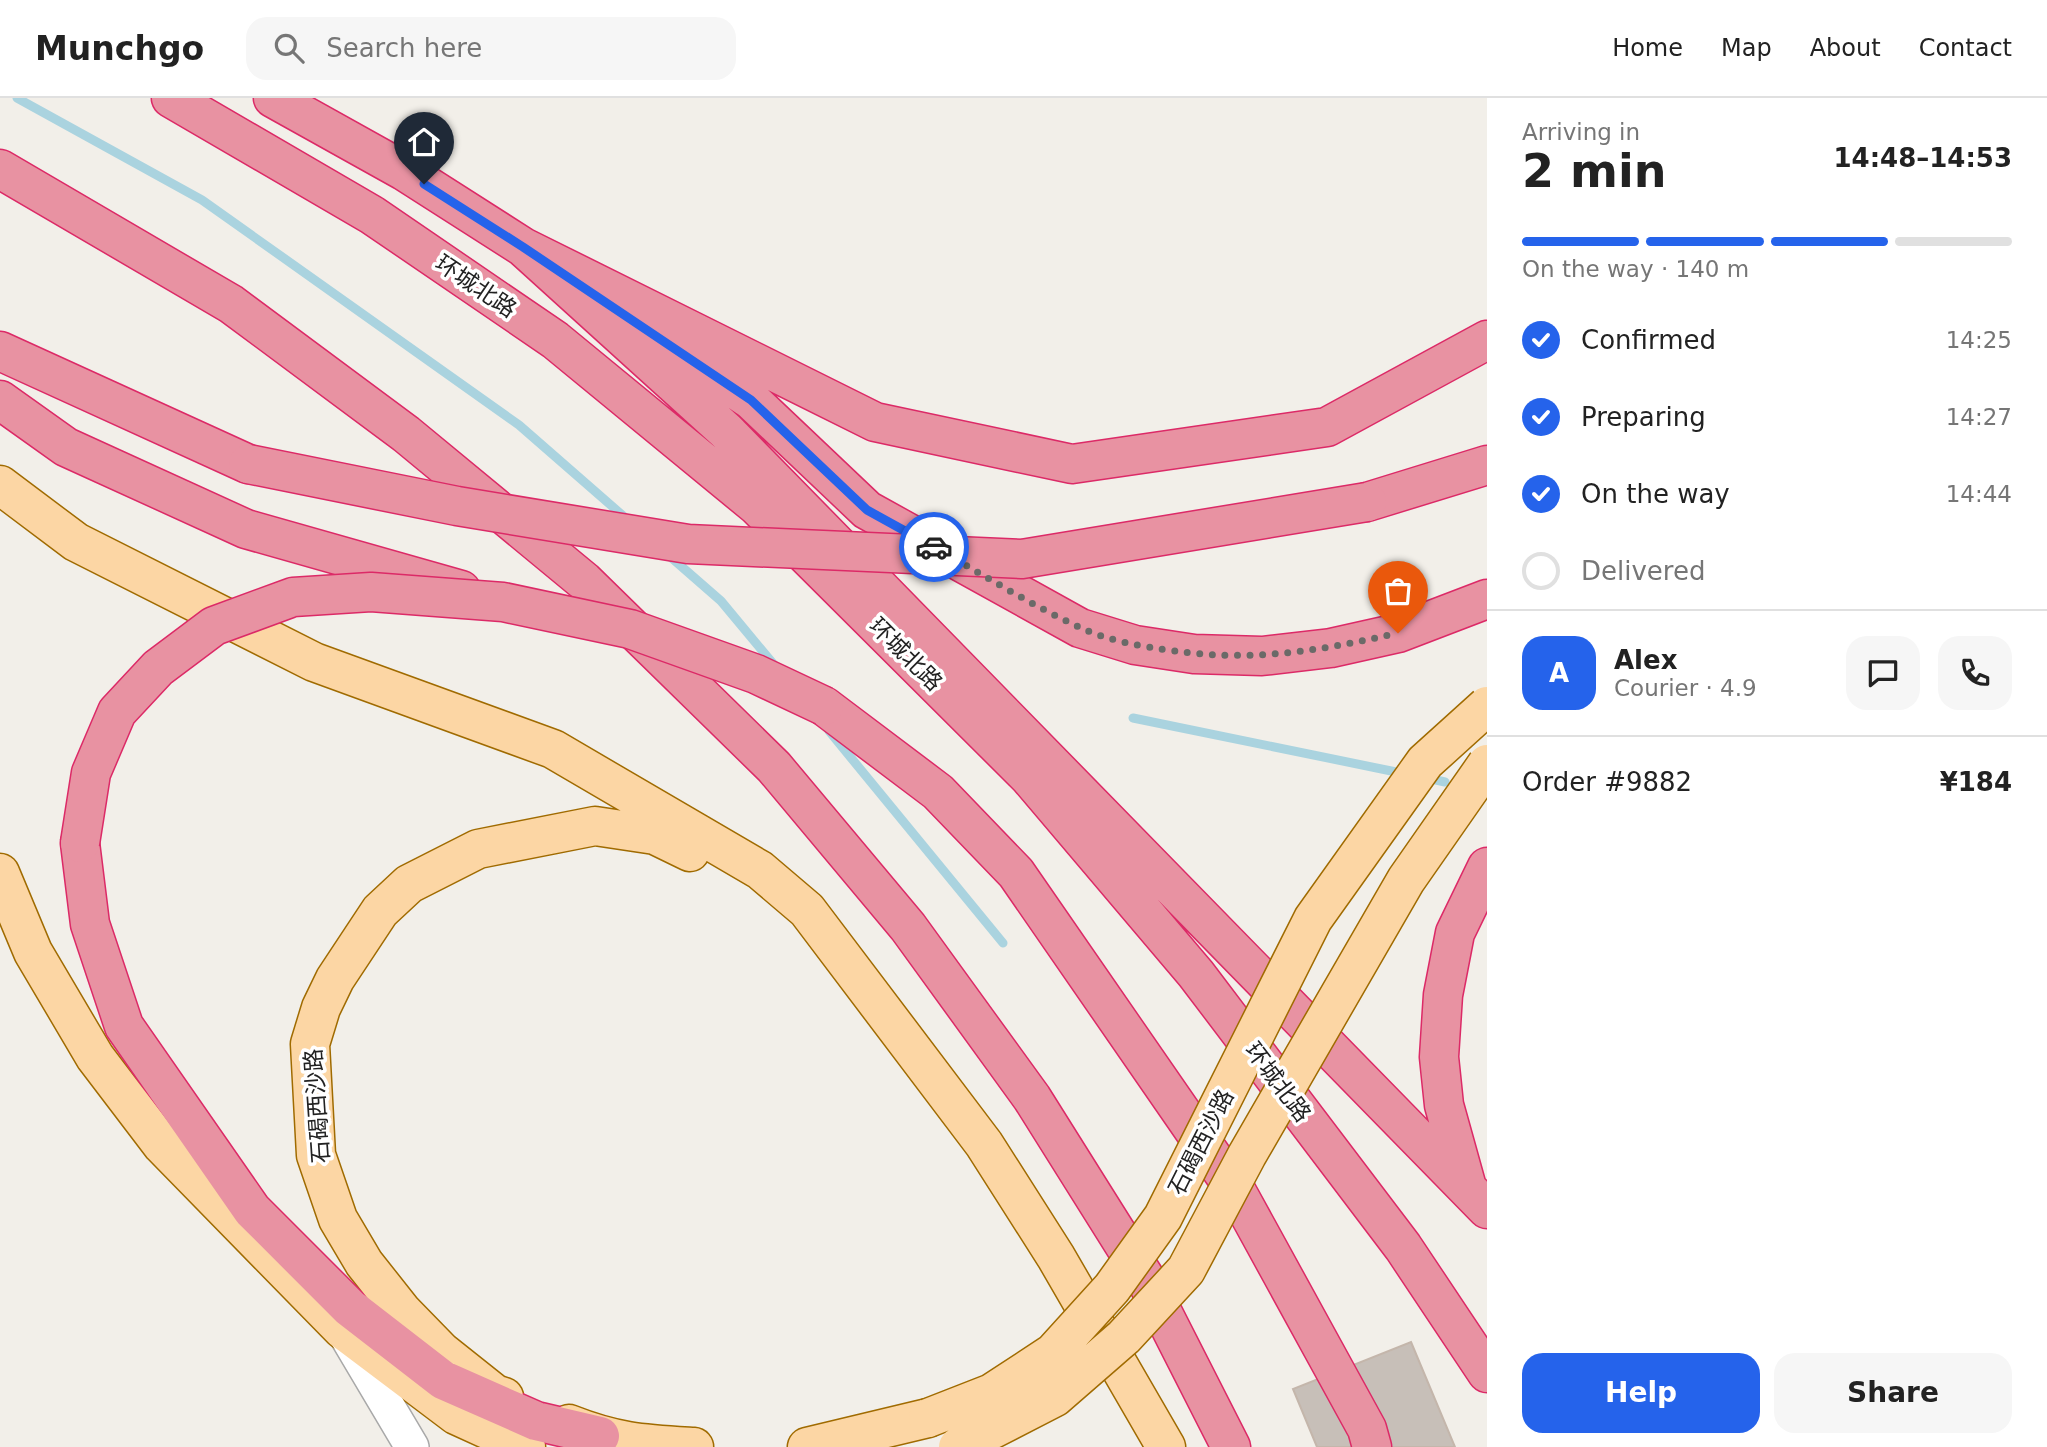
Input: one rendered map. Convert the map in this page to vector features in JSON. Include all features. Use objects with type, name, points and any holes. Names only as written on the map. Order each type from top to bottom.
[{"type":"highway","name":"环城北路","points":[[171,98],[372,215],[555,340],[757,506],[1029,777],[1187,964],[1403,1247],[1487,1373]]},
{"type":"highway","points":[[273,98],[404,171],[523,247],[751,400],[867,510],[1080,628],[1135,645],[1182,653],[1262,656],[1331,648],[1398,633],[1487,599]]},
{"type":"highway","points":[[0,169],[231,304],[406,434],[584,581],[774,767],[908,927],[1032,1098],[1145,1278],[1231,1447]]},
{"type":"highway","points":[[523,247],[875,422],[1072,464],[1327,427],[1487,340]]},
{"type":"highway","points":[[523,247],[726,431],[1477,1197]]},
{"type":"highway","points":[[0,351],[248,464],[457,506],[688,544],[1022,559],[1367,502],[1487,466]]},
{"type":"highway","points":[[0,400],[66,447],[246,528],[503,602],[630,629],[756,674],[824,706],[938,792],[1016,873],[1238,1194],[1367,1429],[1372,1447]]},
{"type":"highway","points":[[503,602],[371,592],[293,597],[214,626],[158,668],[117,712],[91,773],[80,843],[90,924],[124,1026],[252,1210],[350,1308],[443,1380],[536,1420],[600,1436]]},
{"type":"highway","points":[[1477,1197],[1444,1105],[1440,1057],[1442,1008],[1455,933],[1487,867]]},
{"type":"main road","points":[[0,485],[76,542],[314,662],[554,749],[760,870],[807,910],[984,1144],[1056,1258],[1166,1447]]},
{"type":"main road","name":"石碣西沙路","points":[[807,1447],[928,1418],[992,1393],[1053,1353],[1112,1288],[1163,1217],[1313,919],[1425,762],[1487,706]]},
{"type":"main road","name":"石碣西沙路","points":[[958,1447],[1055,1397],[1124,1337],[1186,1270],[1247,1155],[1406,880],[1487,764]]},
{"type":"main road","name":"石碣西沙路","points":[[694,1447],[630,1444],[600,1436],[495,1394],[441,1351],[402,1311],[364,1263],[338,1219],[316,1155],[310,1044],[321,1008],[335,979],[380,911],[409,884],[478,849],[595,826],[655,835],[717,865],[785,907],[839,952]]},
{"type":"main road","points":[[0,873],[33,952],[95,1057],[162,1145],[342,1329],[456,1415],[526,1447]]},
{"type":"street","points":[[342,1329],[412,1447]]},
{"type":"building","points":[[1411,1342],[1455,1447],[1317,1447],[1293,1389]]},
{"type":"waterway","points":[[17,98],[202,200],[519,425],[629,521]]},
{"type":"waterway","points":[[666,553],[721,601],[775,666]]},
{"type":"waterway","points":[[1133,718],[1406,774]]},
{"type":"waterway","points":[[829,731],[1003,943]]},
{"type":"waterway","points":[[1427,778],[1445,782]]},
{"type":"way so far","points":[[934,547],[1080,628],[1135,645],[1194,654],[1262,656],[1331,648],[1398,633]]},
{"type":"route","points":[[424,184],[751,400],[867,510],[934,547]]}]
